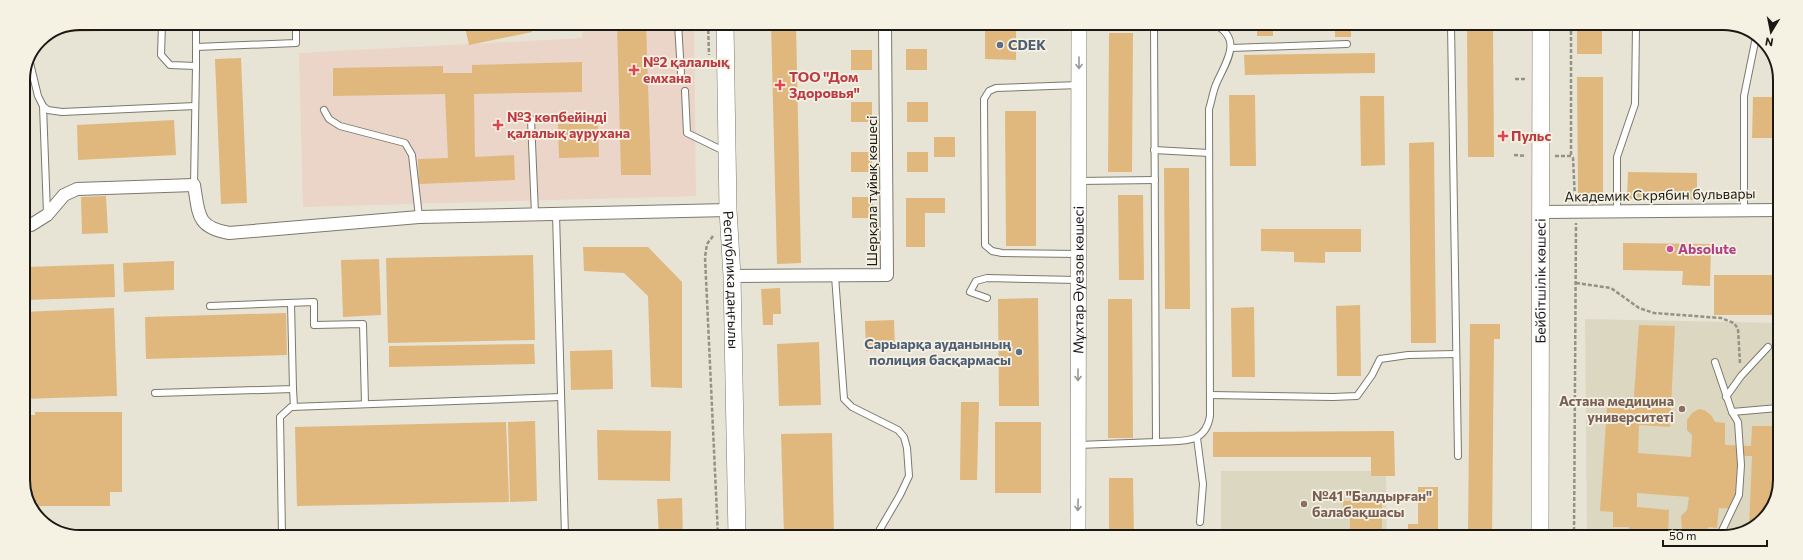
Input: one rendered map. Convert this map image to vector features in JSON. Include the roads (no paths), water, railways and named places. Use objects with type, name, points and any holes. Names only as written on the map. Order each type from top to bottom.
[{"type":"main road","name":"Республика даңғылы","points":[[725,30],[727,153],[721,210],[732,276],[737,530]]},
{"type":"main road","name":"Бейбітшілік көшесі","points":[[1540,530],[1541,30]]},
{"type":"main road","points":[[1540,520],[1544,530]]},
{"type":"street","name":"Шерқала тұйық көшесі","points":[[732,276],[887,275],[885,30]]},
{"type":"street","name":"Мұхтар Әуезов көшесі","points":[[1078,530],[1079,30]]},
{"type":"street","points":[[30,225],[48,215],[64,195],[77,190],[194,185],[198,212],[203,223],[215,230],[229,233],[419,217],[721,210]]},
{"type":"street","name":"Академик Скрябин бульвары","points":[[1541,212],[1773,210]]},
{"type":"lane","points":[[162,30],[161,55],[170,65],[196,66]]},
{"type":"lane","points":[[194,185],[196,30]]},
{"type":"lane","points":[[196,47],[296,43],[296,30]]},
{"type":"lane","points":[[678,30],[681,72]]},
{"type":"lane","points":[[1154,30],[1156,442]]},
{"type":"lane","points":[[1078,445],[1156,442],[1197,438],[1204,433],[1208,427],[1210,395],[1209,109],[1216,83],[1225,66],[1231,48],[1230,36],[1224,30]]},
{"type":"lane","points":[[1451,30],[1458,456]]},
{"type":"lane","points":[[1617,211],[1617,157],[1635,104],[1636,30]]},
{"type":"lane","points":[[1231,48],[1347,44]]},
{"type":"lane","points":[[1744,209],[1744,96],[1753,52]]},
{"type":"lane","points":[[31,69],[38,96],[43,106],[48,215]]},
{"type":"lane","points":[[1078,254],[1002,253],[992,251],[985,245],[984,99],[989,91],[996,88],[1079,85]]},
{"type":"lane","points":[[685,91],[686,133],[727,153]]},
{"type":"lane","points":[[43,106],[48,110],[62,112],[195,106]]},
{"type":"lane","points":[[324,110],[329,119],[340,126],[405,143],[412,155],[419,217]]},
{"type":"lane","points":[[531,119],[535,214]]},
{"type":"lane","points":[[1154,150],[1209,153]]},
{"type":"lane","points":[[1079,181],[1155,180]]},
{"type":"lane","points":[[556,214],[565,530]]},
{"type":"lane","points":[[835,276],[844,399],[852,407],[898,430],[904,437],[908,448],[909,476],[900,495],[880,530]]},
{"type":"lane","points":[[987,298],[970,292],[976,281],[987,278],[1078,280]]},
{"type":"lane","points":[[210,306],[314,302],[314,325],[363,324],[365,404]]},
{"type":"lane","points":[[291,303],[294,407]]},
{"type":"lane","points":[[1726,397],[1741,376],[1768,347]]},
{"type":"lane","points":[[1210,395],[1356,396],[1372,375],[1380,360],[1408,355],[1456,354]]},
{"type":"lane","points":[[1715,362],[1726,397],[1738,422],[1741,465],[1739,495],[1722,530]]},
{"type":"lane","points":[[155,393],[293,389]]},
{"type":"lane","points":[[282,530],[280,417],[291,407],[561,397]]},
{"type":"lane","points":[[1732,412],[1773,408]]},
{"type":"lane","points":[[1197,438],[1202,484],[1200,522]]},
{"type":"place","name":"CDEK","points":[[1000,45]]},
{"type":"place","name":"№2 қалалық емхана","points":[[634,70]]},
{"type":"place","name":"ТОО \"Дом Здоровья\"","points":[[780,85]]},
{"type":"place","name":"№3 көпбейінді қалалық аурухана","points":[[498,125]]},
{"type":"place","name":"Пульс","points":[[1503,136]]},
{"type":"place","name":"Absolute","points":[[1670,249]]},
{"type":"place","name":"Сарыарқа ауданының полиция басқармасы","points":[[1019,352]]},
{"type":"place","name":"Астана медицина университеті","points":[[1682,409]]},
{"type":"place","name":"№41 \"Балдырған\" балабақшасы","points":[[1304,504]]}]
